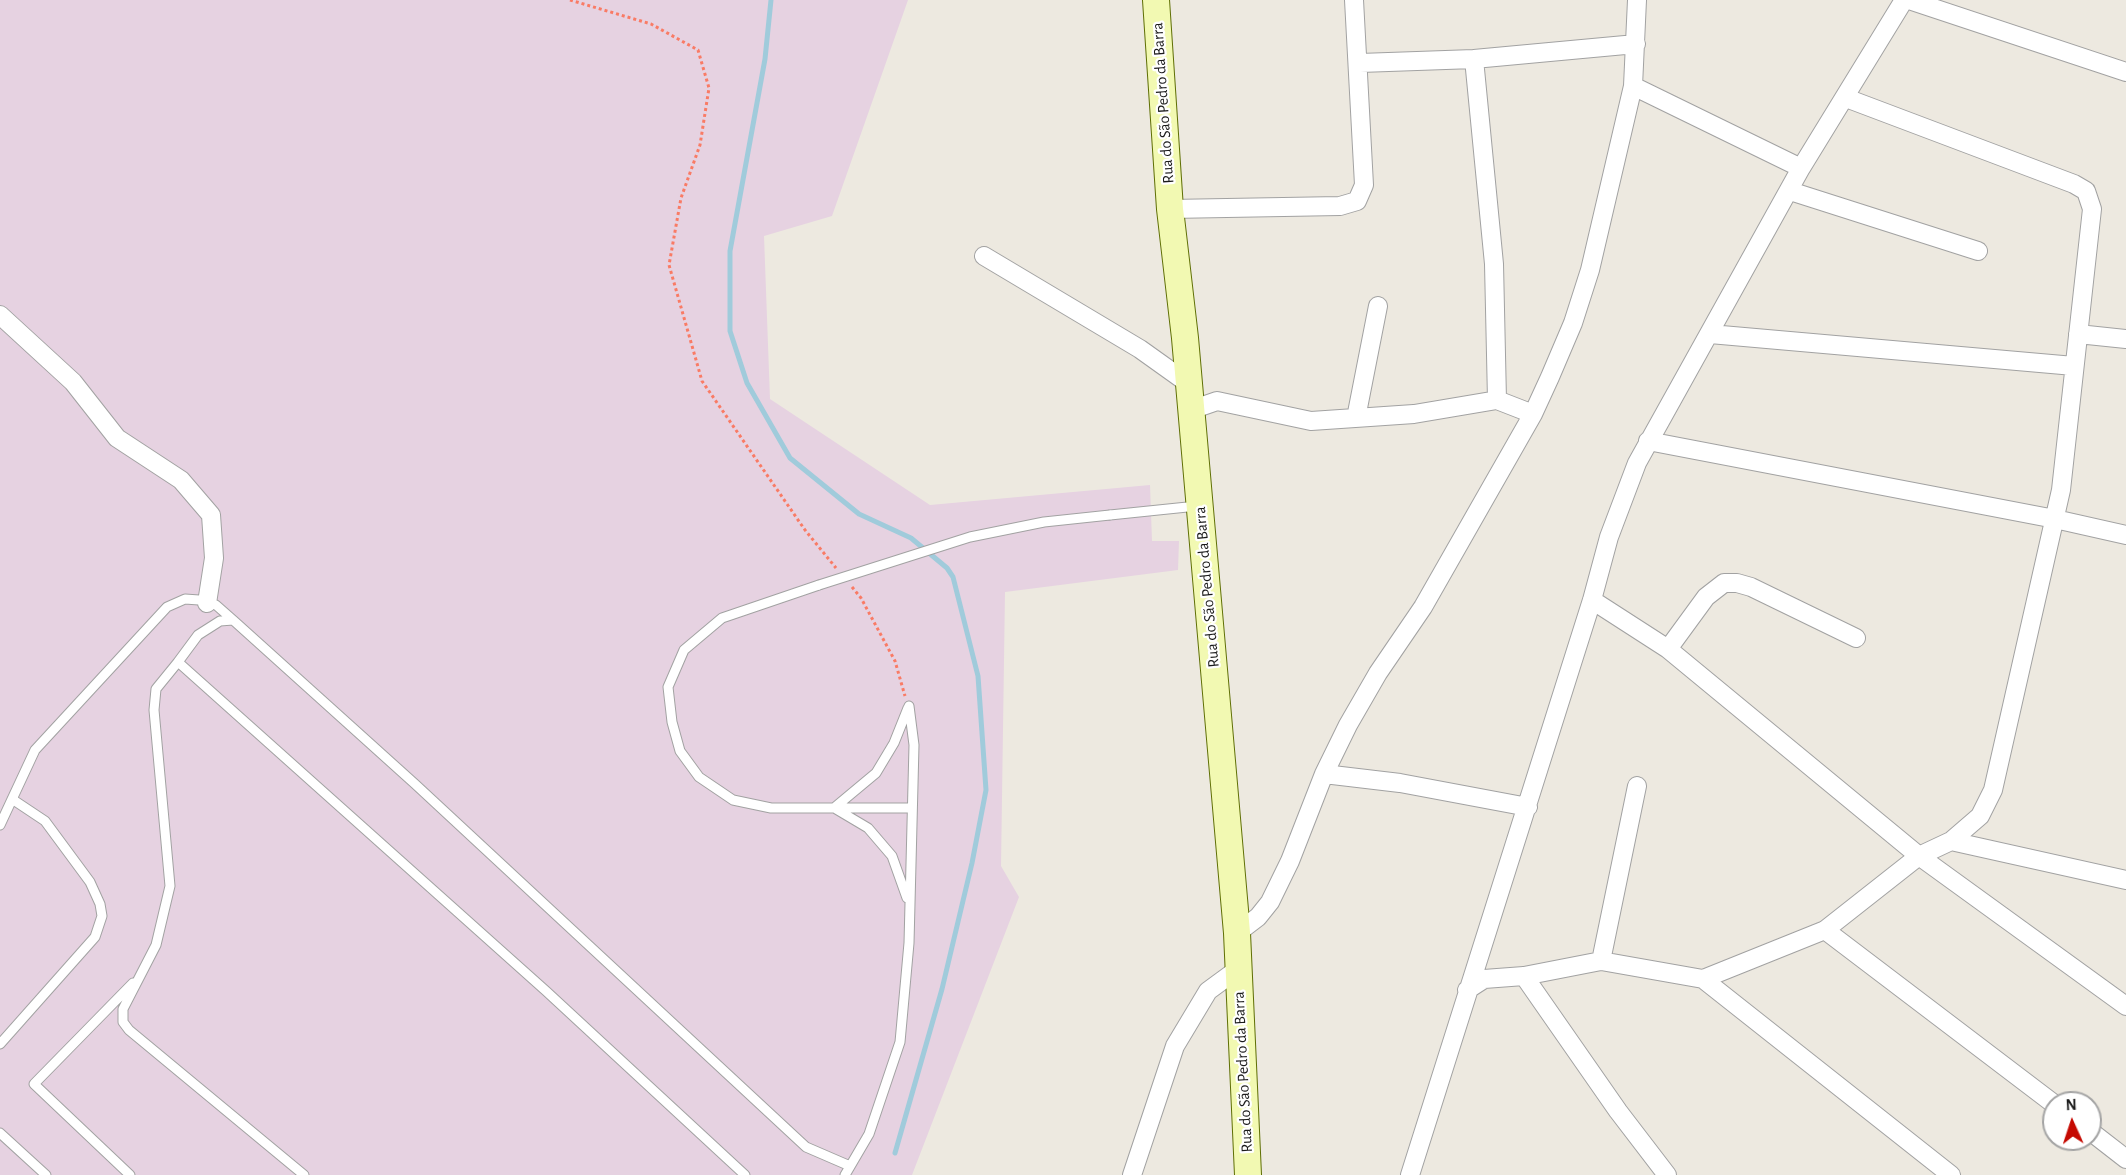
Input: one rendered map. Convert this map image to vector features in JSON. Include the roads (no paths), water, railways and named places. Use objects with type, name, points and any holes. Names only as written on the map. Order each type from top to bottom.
[{"type":"street","name":"Rua do São Pedro da Barra","points":[[1156,0],[1170,209],[1189,384],[1237,933],[1248,1175]]},
{"type":"street","points":[[1170,209],[1340,206],[1357,201],[1364,185],[1360,63],[1354,0]]},
{"type":"street","points":[[1237,933],[1258,917],[1270,902],[1290,861],[1324,774],[1378,673],[1423,607],[1533,414],[1573,323],[1587,280],[1633,86],[1637,0]]},
{"type":"street","points":[[1410,1175],[1454,1042],[1467,990],[1528,807],[1592,600],[1609,537],[1637,462],[1801,168],[1907,0],[2126,72]]},
{"type":"street","points":[[1360,63],[1474,59],[1636,44]]},
{"type":"street","points":[[1474,59],[1494,264],[1497,400]]},
{"type":"street","points":[[1633,86],[1801,168]]},
{"type":"street","points":[[1703,979],[1825,930],[1919,856],[1951,841],[1980,816],[1993,790],[2055,519],[2071,423],[2074,366],[2092,209],[2086,191],[2074,184],[1846,98]]},
{"type":"street","points":[[1790,191],[1978,251]]},
{"type":"street","points":[[984,256],[1140,349],[1189,384]]},
{"type":"street","points":[[1356,418],[1378,306]]},
{"type":"street","points":[[0,315],[73,382],[117,438],[181,480],[211,515],[214,558],[207,603]]},
{"type":"street","points":[[1710,334],[2074,366]]},
{"type":"street","points":[[2078,334],[2126,339]]},
{"type":"street","points":[[1191,410],[1217,401],[1311,421],[1414,414],[1497,400],[1533,414]]},
{"type":"street","points":[[1648,441],[2055,519],[2126,535]]},
{"type":"street","points":[[1668,649],[1706,597],[1724,583],[1737,583],[1751,587],[1856,638]]},
{"type":"street","points":[[1592,600],[1668,649],[1919,856],[2126,1006]]},
{"type":"street","points":[[1324,774],[1400,783],[1528,807]]},
{"type":"street","points":[[1601,961],[1636,786]]},
{"type":"street","points":[[1951,841],[2126,880]]},
{"type":"street","points":[[1825,930],[2042,1095]]},
{"type":"street","points":[[1467,990],[1484,979],[1524,976],[1601,961],[1703,979],[1951,1175]]},
{"type":"street","points":[[1132,1175],[1175,1046],[1208,991],[1238,969]]},
{"type":"street","points":[[1524,976],[1618,1111],[1667,1175]]},
{"type":"street","points":[[2102,1140],[2126,1159]]},
{"type":"lane","points":[[912,808],[771,808],[733,800],[699,777],[681,751],[672,722],[668,687],[684,650],[722,618],[970,537],[1044,522],[1199,506]]},
{"type":"lane","points":[[0,825],[35,750],[167,607],[184,599],[216,605],[415,784],[806,1147],[847,1170],[869,1134],[900,1042],[909,909],[914,745],[909,706],[894,743],[876,773],[834,808]]},
{"type":"lane","points":[[233,620],[219,621],[198,635],[156,689],[154,710],[170,886],[156,945],[123,1009],[123,1022],[129,1030],[304,1175]]},
{"type":"lane","points":[[178,662],[546,991],[744,1175]]},
{"type":"lane","points":[[0,1044],[95,937],[102,916],[100,903],[90,882],[45,821],[12,799]]},
{"type":"lane","points":[[834,808],[867,828],[892,856],[902,879],[909,909]]},
{"type":"lane","points":[[130,1175],[34,1084],[141,975]]},
{"type":"lane","points":[[0,1133],[46,1175]]},
{"type":"waterway","points":[[771,0],[765,59],[730,251],[730,331],[747,383],[790,458],[859,514],[911,538],[947,568],[953,577],[978,676],[986,790],[972,863],[942,989],[895,1153]]}]
